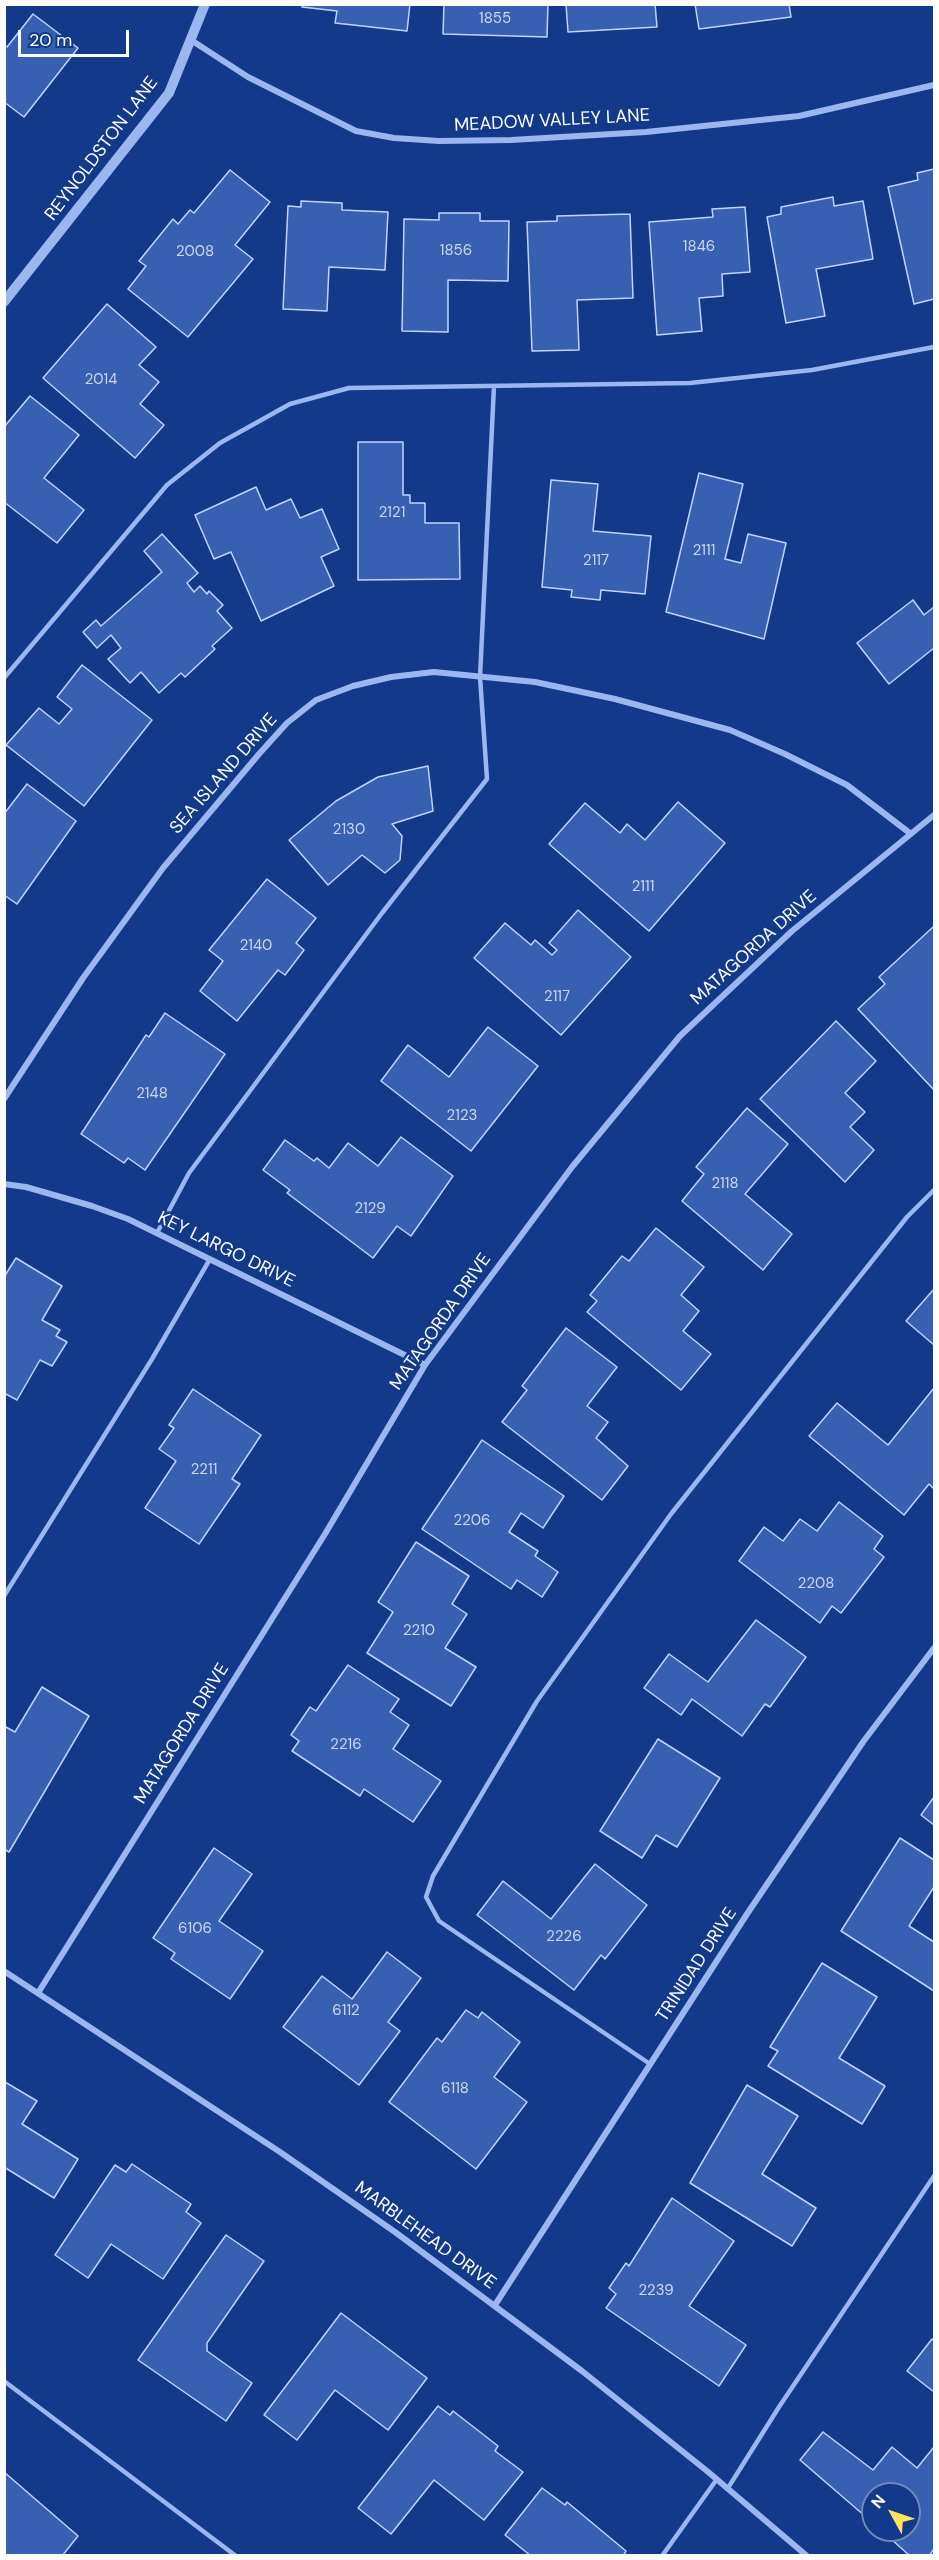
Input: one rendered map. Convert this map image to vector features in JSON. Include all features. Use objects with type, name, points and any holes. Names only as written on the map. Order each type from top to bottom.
[{"type":"street","name":"REYNOLDSTON LANE","points":[[4,302],[169,93],[205,4]]},
{"type":"street","name":"MEADOW VALLEY LANE","points":[[191,40],[268,88],[356,131],[394,138],[439,141],[511,140],[646,132],[788,117],[934,85]]},
{"type":"street","name":"SEA ISLAND DRIVE","points":[[4,1099],[83,978],[163,868],[287,723],[316,700],[353,686],[391,677],[434,672],[535,682],[615,699],[730,730],[847,785],[911,834]]},
{"type":"street","name":"MATAGORDA DRIVE","points":[[38,1993],[325,1534],[425,1365],[572,1167],[680,1036],[792,931],[934,815]]},
{"type":"street","name":"KEY LARGO DRIVE","points":[[4,1184],[26,1187],[92,1206],[157,1233],[425,1365]]},
{"type":"street","name":"TRINIDAD DRIVE","points":[[495,2305],[747,1914],[863,1742],[934,1648]]},
{"type":"street","name":"MARBLEHEAD DRIVE","points":[[4,1971],[280,2152],[495,2305],[717,2479],[807,2556]]},
{"type":"lane","points":[[4,678],[167,485],[220,443],[290,404],[349,388],[690,383],[812,370],[934,347]]},
{"type":"lane","points":[[157,1233],[189,1173],[382,913],[487,778],[480,677],[494,386]]},
{"type":"lane","points":[[651,2064],[439,1921],[426,1897],[433,1875],[537,1701],[670,1514],[899,1226],[934,1190]]},
{"type":"lane","points":[[4,1596],[152,1359],[210,1259]]},
{"type":"lane","points":[[728,2488],[779,2407],[934,2176]]},
{"type":"lane","points":[[4,2381],[236,2556]]},
{"type":"lane","points":[[662,2556],[717,2479]]},
{"type":"building","points":[[302,4],[410,4],[407,31],[335,23],[337,11],[302,7]]},
{"type":"building","points":[[444,4],[548,4],[547,37],[443,34]]},
{"type":"building","points":[[566,4],[655,4],[657,27],[568,32]]},
{"type":"building","points":[[695,4],[789,4],[791,17],[699,29]]},
{"type":"building","points":[[33,14],[78,48],[24,117],[4,102],[4,45],[7,47]]},
{"type":"building","points":[[934,169],[934,299],[914,304],[888,187],[918,180],[917,173]]},
{"type":"building","points":[[230,170],[270,202],[235,245],[253,259],[188,337],[128,289],[146,266],[139,261],[173,219],[178,224],[190,210],[194,213]]},
{"type":"building","points":[[833,197],[834,206],[863,201],[873,259],[816,269],[825,316],[786,323],[767,217],[781,214],[781,207]]},
{"type":"building","points":[[301,201],[342,203],[342,210],[388,212],[385,270],[329,267],[327,311],[283,309],[288,206],[301,207]]},
{"type":"building","points":[[745,207],[750,272],[722,274],[723,296],[699,298],[702,331],[657,335],[649,222],[713,217],[712,209]]},
{"type":"building","points":[[439,213],[480,213],[480,221],[509,221],[508,281],[448,280],[448,332],[402,331],[404,219],[439,220]]},
{"type":"building","points":[[630,214],[633,298],[577,300],[579,350],[532,351],[527,222],[557,221],[557,216]]},
{"type":"building","points":[[107,304],[156,347],[139,365],[159,382],[140,404],[164,425],[135,458],[43,378]]},
{"type":"building","points":[[30,396],[79,435],[44,478],[84,510],[57,543],[4,502],[4,427]]},
{"type":"building","points":[[358,442],[403,442],[403,495],[410,495],[410,503],[425,503],[425,523],[459,523],[460,579],[358,580]]},
{"type":"building","points":[[699,473],[743,484],[725,559],[741,563],[748,534],[786,543],[764,639],[666,612]]},
{"type":"building","points":[[551,480],[598,484],[593,531],[651,536],[645,594],[601,590],[600,600],[571,597],[572,590],[542,587]]},
{"type":"building","points":[[256,487],[266,510],[291,499],[300,518],[322,509],[339,549],[321,557],[334,586],[261,621],[231,552],[214,559],[195,515]]},
{"type":"building","points":[[162,534],[198,573],[187,583],[194,592],[200,586],[207,594],[209,591],[223,605],[217,611],[232,628],[212,646],[215,649],[185,677],[181,673],[159,693],[141,672],[130,683],[108,659],[121,648],[111,635],[97,648],[83,632],[96,620],[101,626],[162,572],[144,551]]},
{"type":"building","points":[[913,600],[924,615],[934,607],[934,648],[889,684],[857,643]]},
{"type":"building","points":[[82,665],[152,720],[84,806],[6,745],[39,708],[59,724],[72,709],[57,697]]},
{"type":"building","points":[[428,766],[433,811],[392,824],[402,836],[400,860],[385,873],[362,855],[328,885],[289,840],[336,801],[378,777]]},
{"type":"building","points":[[27,784],[76,821],[17,904],[4,895],[4,814]]},
{"type":"building","points":[[678,802],[725,843],[649,931],[549,844],[585,803],[620,833],[627,824],[645,840]]},
{"type":"building","points":[[267,879],[316,918],[296,943],[304,950],[285,975],[278,970],[237,1021],[200,991],[223,961],[209,950]]},
{"type":"building","points":[[578,910],[631,957],[561,1035],[474,958],[505,923],[531,945],[535,940],[552,955],[557,950],[549,943]]},
{"type":"building","points":[[933,927],[934,1090],[858,1009],[885,984],[879,977]]},
{"type":"building","points":[[165,1013],[225,1054],[145,1170],[128,1158],[124,1163],[81,1134],[146,1035],[149,1037]]},
{"type":"building","points":[[836,1021],[876,1061],[845,1093],[865,1112],[850,1127],[874,1150],[845,1182],[760,1099]]},
{"type":"building","points":[[488,1027],[538,1066],[471,1151],[381,1081],[408,1045],[449,1077]]},
{"type":"building","points":[[747,1108],[788,1144],[745,1194],[792,1234],[763,1270],[682,1201],[704,1174],[696,1167]]},
{"type":"building","points":[[401,1137],[453,1176],[411,1236],[397,1226],[373,1258],[287,1193],[290,1190],[263,1170],[285,1140],[314,1161],[317,1158],[329,1168],[348,1143],[378,1166]]},
{"type":"building","points":[[656,1228],[704,1267],[681,1295],[699,1311],[683,1331],[711,1354],[681,1390],[587,1312],[597,1301],[590,1295],[622,1256],[629,1261]]},
{"type":"building","points":[[16,1258],[62,1286],[42,1320],[60,1330],[56,1336],[67,1342],[52,1366],[40,1360],[17,1400],[4,1393],[4,1277]]},
{"type":"building","points":[[934,1289],[934,1345],[906,1321]]},
{"type":"building","points":[[566,1328],[617,1367],[587,1406],[608,1422],[596,1438],[628,1466],[602,1500],[502,1422],[527,1390],[522,1386]]},
{"type":"building","points":[[934,1388],[934,1489],[929,1484],[904,1515],[809,1436],[837,1403],[888,1445]]},
{"type":"building","points":[[193,1389],[261,1435],[232,1479],[240,1484],[199,1544],[145,1508],[176,1461],[159,1449],[174,1428],[169,1425]]},
{"type":"building","points":[[482,1440],[564,1496],[543,1528],[521,1513],[509,1532],[538,1551],[535,1556],[558,1572],[542,1597],[517,1580],[511,1589],[422,1529]]},
{"type":"building","points":[[839,1502],[883,1536],[874,1549],[884,1557],[841,1613],[832,1606],[820,1623],[739,1561],[764,1527],[783,1541],[800,1519],[817,1531]]},
{"type":"building","points":[[416,1542],[469,1576],[452,1604],[467,1614],[445,1648],[476,1667],[451,1706],[367,1653],[393,1612],[378,1602]]},
{"type":"building","points":[[756,1620],[806,1657],[770,1707],[765,1704],[742,1736],[692,1699],[681,1715],[644,1688],[669,1654],[708,1682]]},
{"type":"building","points":[[348,1665],[399,1699],[390,1712],[409,1725],[393,1749],[441,1781],[413,1822],[364,1789],[360,1796],[292,1751],[299,1741],[291,1735],[310,1707],[316,1711]]},
{"type":"building","points":[[42,1687],[89,1716],[9,1852],[4,1849],[4,1726],[15,1732]]},
{"type":"building","points":[[658,1739],[720,1778],[677,1847],[656,1835],[642,1858],[600,1831]]},
{"type":"building","points":[[934,1797],[934,1825],[921,1815]]},
{"type":"building","points":[[900,1838],[934,1860],[934,1887],[909,1926],[934,1942],[934,1991],[841,1931]]},
{"type":"building","points":[[214,1848],[252,1874],[219,1921],[263,1951],[230,1999],[171,1959],[175,1953],[153,1938]]},
{"type":"building","points":[[595,1864],[647,1905],[605,1959],[601,1955],[574,1990],[477,1915],[503,1881],[551,1919]]},
{"type":"building","points":[[387,1952],[421,1978],[388,2022],[400,2031],[359,2085],[283,2027],[322,1976],[352,1999]]},
{"type":"building","points":[[822,1963],[877,1997],[839,2058],[885,2086],[862,2124],[768,2066],[778,2051],[770,2047]]},
{"type":"building","points":[[466,2010],[478,2018],[482,2012],[520,2042],[494,2077],[527,2102],[476,2169],[389,2102],[437,2038],[442,2042]]},
{"type":"building","points":[[5,2082],[37,2101],[22,2124],[78,2159],[54,2198],[4,2167]]},
{"type":"building","points":[[747,2085],[798,2116],[762,2174],[816,2208],[792,2246],[690,2183]]},
{"type":"building","points":[[132,2164],[191,2204],[186,2212],[201,2223],[163,2279],[111,2244],[88,2278],[55,2255],[115,2165],[126,2172]]},
{"type":"building","points":[[672,2198],[734,2241],[689,2306],[746,2345],[719,2386],[606,2308],[616,2294],[609,2288],[626,2263],[629,2266]]},
{"type":"building","points":[[226,2235],[264,2261],[207,2343],[207,2351],[252,2383],[226,2421],[138,2360]]},
{"type":"building","points":[[341,2313],[427,2378],[388,2430],[335,2390],[297,2440],[264,2415]]},
{"type":"building","points":[[932,2339],[934,2340],[934,2392],[907,2371]]},
{"type":"building","points":[[438,2406],[450,2415],[453,2411],[498,2446],[495,2451],[523,2472],[484,2520],[434,2480],[391,2534],[358,2508]]},
{"type":"building","points":[[823,2432],[873,2470],[892,2447],[917,2468],[934,2447],[934,2549],[929,2556],[910,2556],[894,2542],[921,2542],[921,2482],[861,2482],[861,2513],[800,2460]]},
{"type":"building","points":[[4,2472],[78,2536],[62,2556],[4,2556]]},
{"type":"building","points":[[542,2488],[565,2505],[567,2502],[626,2551],[623,2556],[531,2556],[505,2535]]}]
